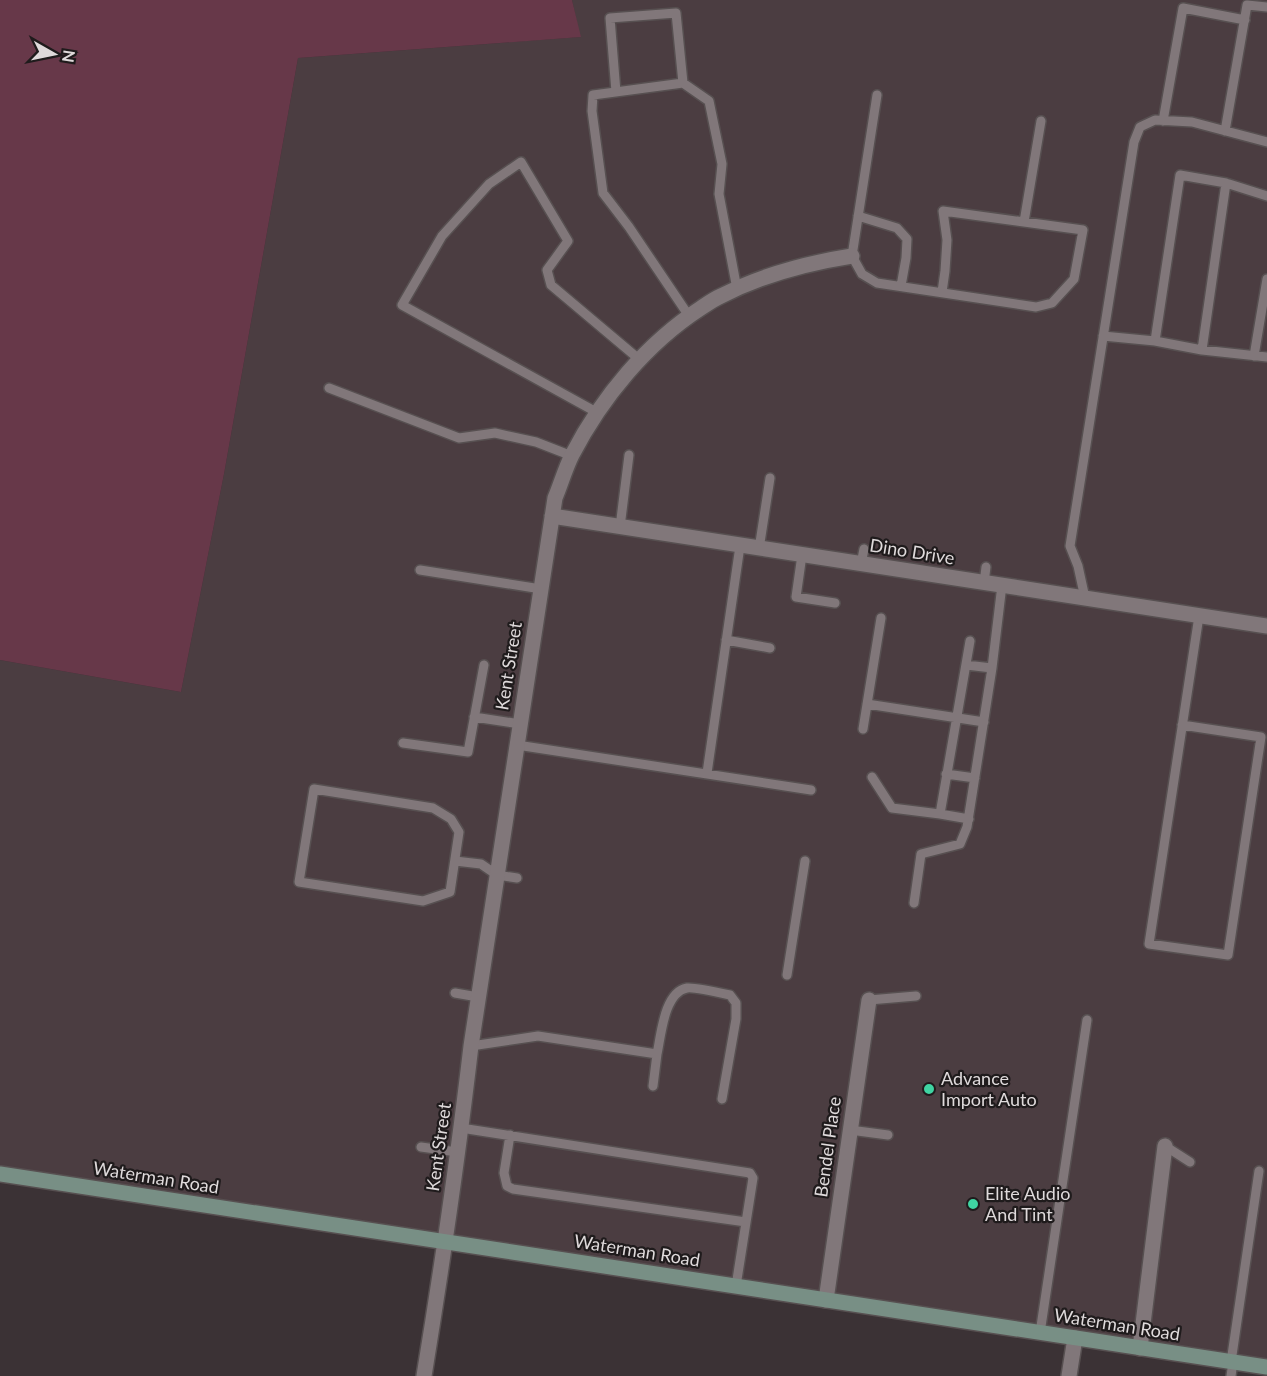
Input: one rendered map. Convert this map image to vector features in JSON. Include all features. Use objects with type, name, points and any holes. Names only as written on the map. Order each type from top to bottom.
[{"type":"main road","name":"Waterman Road","points":[[0,1174],[1140,1348],[1232,1367],[1267,1367]]},
{"type":"street","name":"Kent Street","points":[[424,1376],[446,1241],[478,997],[555,498],[572,456],[607,398],[663,337],[719,296],[784,270],[818,261],[852,256]]},
{"type":"street","name":"Dino Drive","points":[[552,516],[802,555],[863,556],[984,583],[1267,626]]},
{"type":"street","name":"Bendel Place","points":[[826,1300],[869,1000]]},
{"type":"street","points":[[1140,1348],[1151,1296],[1165,1146]]},
{"type":"street","points":[[1069,1376],[1075,1338]]},
{"type":"lane","points":[[1225,131],[1247,5],[1267,7]]},
{"type":"lane","points":[[1163,121],[1183,8],[1245,20]]},
{"type":"lane","points":[[616,92],[610,18],[676,12],[682,83]]},
{"type":"lane","points":[[689,316],[603,193],[592,111],[593,95],[682,83],[709,101],[722,164],[720,194],[737,289]]},
{"type":"lane","points":[[877,95],[852,256],[862,274],[877,283],[1036,307],[1052,303],[1074,279],[1083,230],[943,211],[947,240],[942,292]]},
{"type":"lane","points":[[1085,598],[1078,566],[1070,546],[1134,142],[1140,127],[1155,120],[1192,123],[1267,142]]},
{"type":"lane","points":[[1024,222],[1041,121]]},
{"type":"lane","points":[[598,413],[402,305],[442,236],[489,184],[521,162],[568,241],[547,270],[551,285],[640,360]]},
{"type":"lane","points":[[1155,341],[1180,175],[1226,183],[1267,196]]},
{"type":"lane","points":[[1202,350],[1226,183]]},
{"type":"lane","points":[[858,216],[897,228],[907,239],[901,286]]},
{"type":"lane","points":[[1254,356],[1267,279]]},
{"type":"lane","points":[[1103,336],[1267,357]]},
{"type":"lane","points":[[329,388],[459,438],[495,433],[536,442],[572,456]]},
{"type":"lane","points":[[620,527],[629,455]]},
{"type":"lane","points":[[759,549],[770,478]]},
{"type":"lane","points":[[707,773],[740,546]]},
{"type":"lane","points":[[802,555],[796,597],[835,603]]},
{"type":"lane","points":[[984,583],[986,567]]},
{"type":"lane","points":[[420,570],[541,589]]},
{"type":"lane","points":[[914,903],[921,854],[960,844],[967,827],[992,668],[1002,585]]},
{"type":"lane","points":[[1182,725],[1261,737],[1228,956],[1149,944],[1182,725],[1199,616]]},
{"type":"lane","points":[[863,729],[881,618]]},
{"type":"lane","points":[[726,640],[770,648]]},
{"type":"lane","points":[[940,814],[970,641]]},
{"type":"lane","points":[[403,742],[468,752],[484,665]]},
{"type":"lane","points":[[966,665],[992,668]]},
{"type":"lane","points":[[867,704],[984,722]]},
{"type":"lane","points":[[474,717],[520,724]]},
{"type":"lane","points":[[517,745],[811,790]]},
{"type":"lane","points":[[946,774],[975,778]]},
{"type":"lane","points":[[872,777],[892,808],[969,819]]},
{"type":"lane","points":[[314,789],[433,808],[451,819],[459,831],[455,861],[450,892],[423,902],[299,882],[314,789]]},
{"type":"lane","points":[[455,861],[481,864],[497,875],[517,878]]},
{"type":"lane","points":[[787,975],[805,861]]},
{"type":"lane","points":[[653,1086],[667,1006],[676,994],[687,988],[730,995],[736,1003],[736,1019],[722,1099]]},
{"type":"lane","points":[[455,993],[478,997]]},
{"type":"lane","points":[[869,1000],[916,996]]},
{"type":"lane","points":[[1040,1333],[1087,1020]]},
{"type":"lane","points":[[471,1046],[538,1036],[657,1054]]},
{"type":"lane","points":[[462,1128],[750,1173],[753,1178],[736,1286]]},
{"type":"lane","points":[[850,1130],[888,1135]]},
{"type":"lane","points":[[510,1135],[504,1173],[507,1186],[513,1189],[746,1222]]},
{"type":"lane","points":[[1165,1146],[1190,1162]]},
{"type":"lane","points":[[421,1147],[457,1152]]},
{"type":"lane","points":[[1232,1367],[1259,1171]]},
{"type":"shaded area","points":[[0,0],[572,0],[581,37],[298,58],[224,474],[181,692],[0,660]]},
{"type":"shaded area","points":[[572,0],[1267,0],[1267,1367],[0,1174],[0,660],[181,692],[224,474],[298,58],[580,37]]},
{"type":"place","name":"Advance Import Auto","points":[[929,1089]]},
{"type":"place","name":"Elite Audio And Tint","points":[[973,1204]]}]
